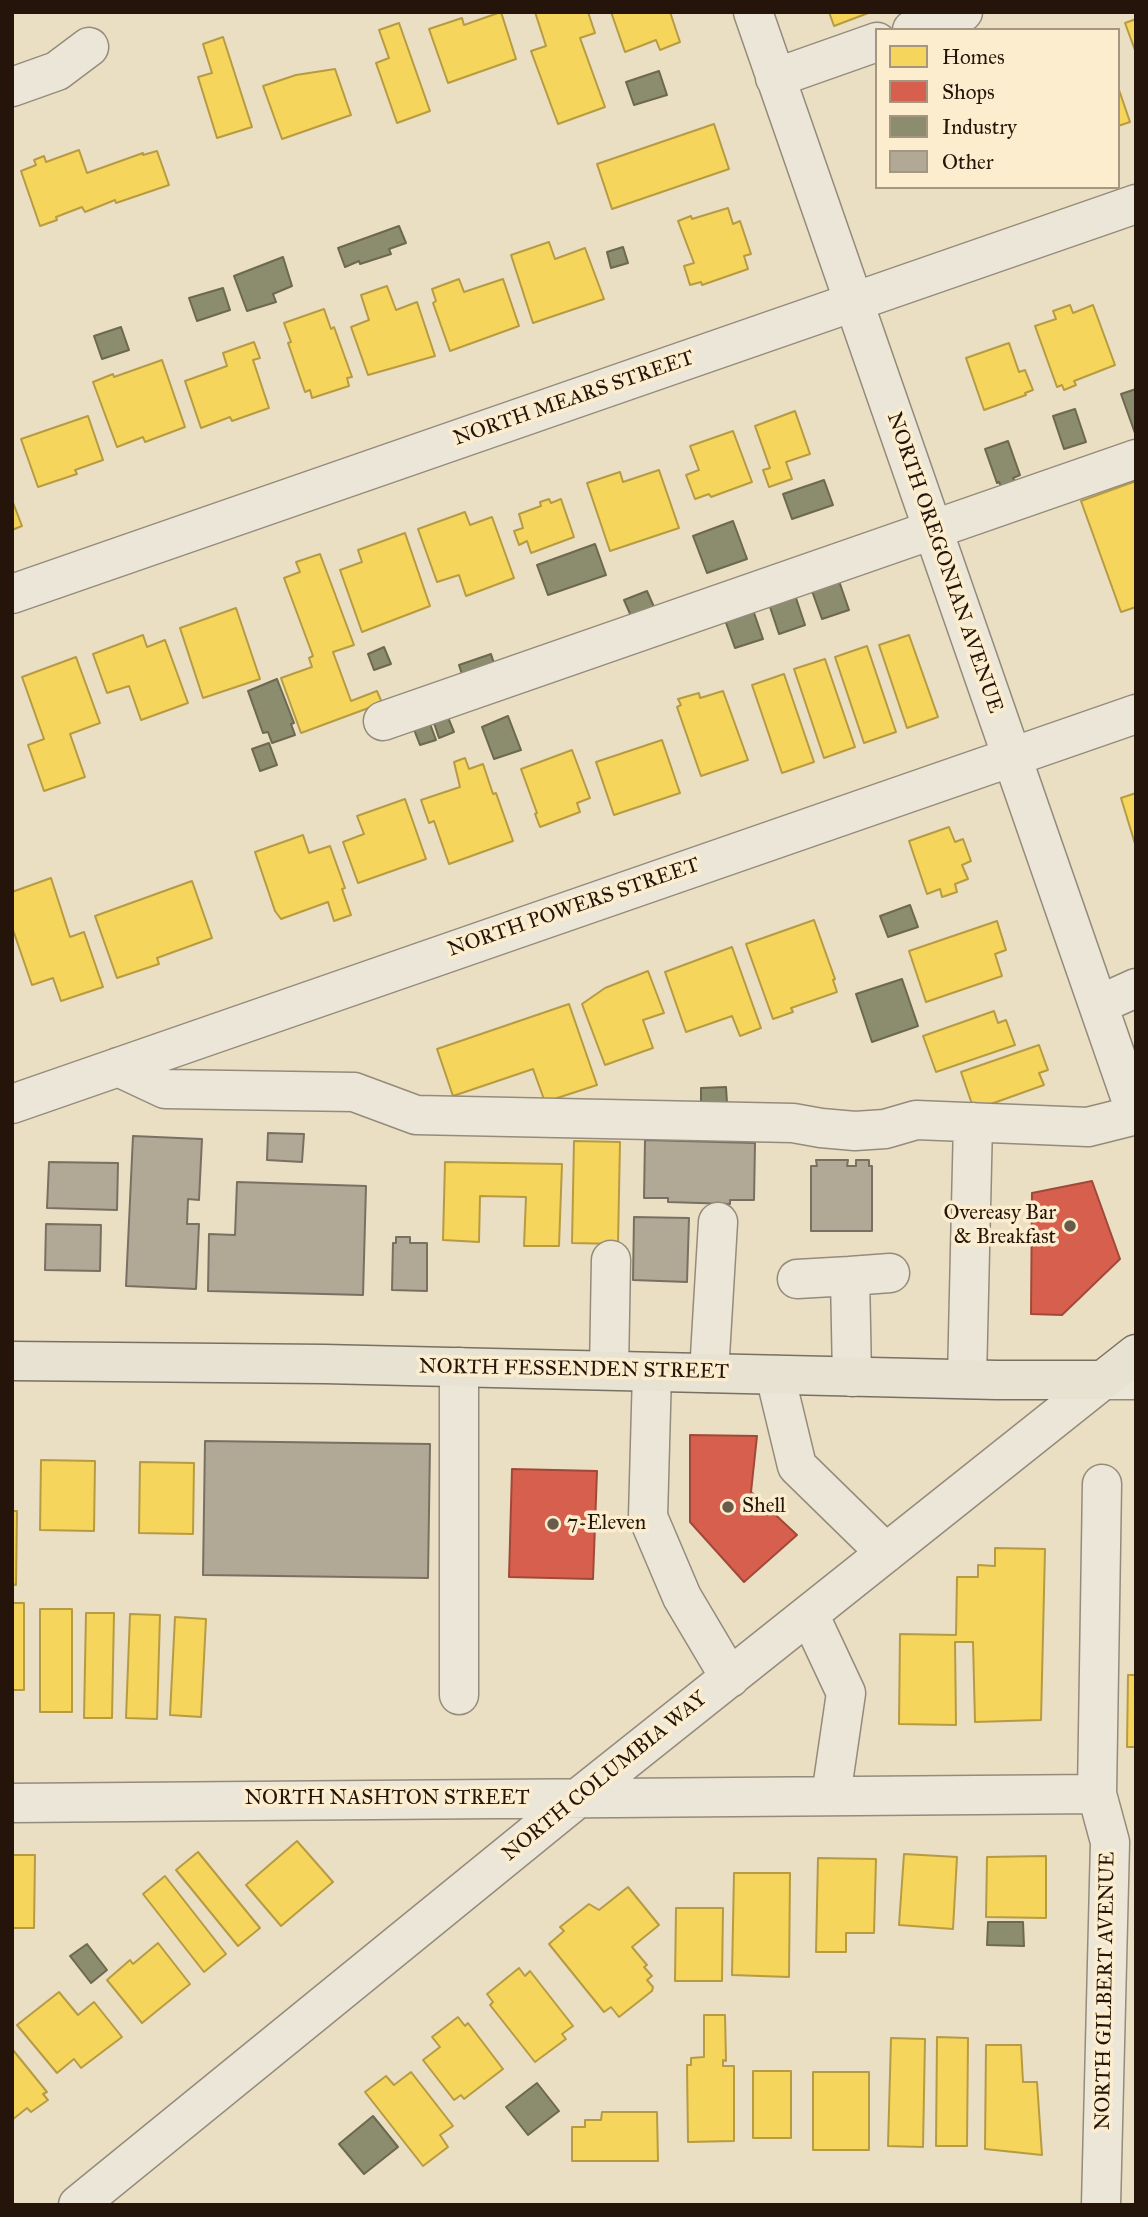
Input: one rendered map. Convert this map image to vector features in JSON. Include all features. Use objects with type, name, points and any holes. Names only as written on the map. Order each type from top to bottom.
[{"type":"main road","name":"NORTH COLUMBIA WAY","points":[[1120,1380],[1136,1354]]},
{"type":"main road","name":"NORTH FESSENDEN STREET","points":[[12,1361],[459,1367],[967,1380],[1120,1380]]},
{"type":"street","name":"NORTH OREGONIAN AVENUE","points":[[753,12],[1136,1114]]},
{"type":"street","points":[[918,28],[962,12]]},
{"type":"street","points":[[775,78],[875,43]]},
{"type":"street","points":[[12,87],[57,71],[89,47]]},
{"type":"street","name":"NORTH MEARS STREET","points":[[12,594],[1136,204]]},
{"type":"street","points":[[383,721],[1136,459]]},
{"type":"street","name":"NORTH POWERS STREET","points":[[12,1104],[1136,714]]},
{"type":"street","points":[[1098,1005],[1136,988]]},
{"type":"street","points":[[118,1067],[165,1089],[354,1092],[416,1115],[793,1123],[855,1131],[886,1129],[916,1120],[1087,1127],[1136,1114]]},
{"type":"street","points":[[967,1380],[973,1122]]},
{"type":"street","points":[[709,1373],[718,1222]]},
{"type":"street","points":[[608,1370],[611,1260]]},
{"type":"street","points":[[797,1279],[890,1273]]},
{"type":"street","points":[[850,1276],[852,1377]]},
{"type":"street","points":[[458,1695],[459,1367]]},
{"type":"street","points":[[652,1371],[648,1517],[682,1597],[730,1678]]},
{"type":"street","points":[[775,1375],[797,1466],[887,1553]]},
{"type":"street","name":"NORTH COLUMBIA WAY","points":[[78,2205],[578,1798],[809,1614],[1120,1380]]},
{"type":"street","name":"NORTH GILBERT AVENUE","points":[[1101,2205],[1110,1842],[1097,1794],[1102,1485]]},
{"type":"street","points":[[809,1614],[846,1693],[831,1796]]},
{"type":"street","name":"NORTH NASHTON STREET","points":[[12,1802],[1097,1794]]},
{"type":"building: Homes","points":[[501,12],[516,59],[448,83],[429,29],[462,18],[464,25]]},
{"type":"building: Homes","points":[[535,12],[588,12],[595,33],[580,38],[605,107],[558,124],[531,51],[546,46]]},
{"type":"building: Homes","points":[[611,12],[670,12],[680,42],[660,50],[656,40],[625,52]]},
{"type":"building: Homes","points":[[829,12],[871,12],[834,26]]},
{"type":"building: Homes","points":[[1136,19],[1136,53],[1125,23]]},
{"type":"building: Homes","points":[[399,23],[430,111],[397,123],[376,63],[389,58],[379,30]]},
{"type":"building: Homes","points":[[223,37],[252,127],[217,138],[198,77],[212,73],[203,44]]},
{"type":"building: Homes","points":[[335,69],[351,115],[282,139],[263,86],[296,75]]},
{"type":"building: Homes","points":[[1120,93],[1130,122],[1120,125]]},
{"type":"building: Homes","points":[[714,124],[729,169],[612,209],[597,164]]},
{"type":"building: Homes","points":[[79,150],[87,173],[143,153],[157,151],[169,185],[116,203],[115,200],[85,212],[82,207],[40,226],[21,171],[36,165],[34,160],[44,156],[46,162]]},
{"type":"building: Homes","points":[[728,208],[733,224],[740,221],[751,254],[744,256],[748,269],[702,285],[701,282],[690,285],[684,266],[694,263],[678,221]]},
{"type":"building: Homes","points":[[549,242],[555,259],[585,248],[604,299],[533,323],[511,255]]},
{"type":"building: Homes","points":[[459,279],[464,292],[503,279],[519,326],[450,351],[433,303],[436,301],[432,289]]},
{"type":"building: Homes","points":[[387,286],[396,310],[417,302],[435,356],[368,375],[351,327],[369,320],[361,295]]},
{"type":"building: Homes","points":[[1070,305],[1073,313],[1093,305],[1115,365],[1074,381],[1076,385],[1064,390],[1062,385],[1057,387],[1035,326],[1056,319],[1053,311]]},
{"type":"building: Homes","points":[[324,309],[331,329],[334,327],[352,377],[347,378],[349,386],[312,398],[310,390],[305,392],[284,323]]},
{"type":"building: Homes","points":[[254,342],[260,358],[253,360],[269,408],[232,421],[230,417],[201,428],[185,381],[227,366],[223,353]]},
{"type":"building: Homes","points":[[1009,343],[1019,372],[1025,370],[1033,390],[984,410],[966,358]]},
{"type":"building: Homes","points":[[162,360],[185,427],[145,442],[143,437],[117,447],[93,382]]},
{"type":"building: Homes","points":[[795,411],[810,454],[786,462],[792,479],[769,487],[763,470],[770,468],[755,426]]},
{"type":"building: Homes","points":[[88,416],[103,460],[75,470],[77,474],[38,487],[21,439]]},
{"type":"building: Homes","points":[[733,431],[752,482],[711,497],[709,494],[695,499],[686,475],[699,470],[690,446]]},
{"type":"building: Homes","points":[[659,470],[679,528],[610,551],[587,483],[620,472],[623,482]]},
{"type":"building: Homes","points":[[1136,481],[1136,607],[1121,612],[1081,501]]},
{"type":"building: Homes","points":[[549,499],[551,503],[561,499],[574,537],[531,553],[527,541],[519,545],[514,531],[523,528],[519,514],[541,506],[540,502]]},
{"type":"building: Homes","points":[[12,500],[22,526],[12,530]]},
{"type":"building: Homes","points":[[465,512],[470,525],[492,517],[514,578],[466,596],[459,575],[437,582],[418,529]]},
{"type":"building: Homes","points":[[405,533],[430,606],[362,632],[340,570],[362,562],[358,550]]},
{"type":"building: Homes","points":[[320,554],[354,645],[333,652],[351,701],[377,691],[382,703],[301,733],[281,678],[312,667],[309,658],[313,656],[284,578],[300,572],[296,562]]},
{"type":"building: Homes","points":[[236,608],[260,679],[203,698],[180,628]]},
{"type":"building: Homes","points":[[143,635],[147,647],[165,640],[188,703],[141,720],[129,686],[107,693],[93,654]]},
{"type":"building: Homes","points":[[909,635],[938,717],[907,728],[879,645]]},
{"type":"building: Homes","points":[[867,646],[896,732],[864,743],[835,657]]},
{"type":"building: Homes","points":[[76,657],[100,723],[70,734],[85,777],[44,791],[28,745],[44,739],[22,677]]},
{"type":"building: Homes","points":[[825,659],[855,747],[824,758],[794,669]]},
{"type":"building: Homes","points":[[784,674],[814,762],[782,773],[752,685]]},
{"type":"building: Homes","points":[[723,691],[748,760],[701,776],[677,707],[681,705],[678,699],[699,693],[700,698]]},
{"type":"building: Homes","points":[[662,740],[680,793],[614,815],[596,762]]},
{"type":"building: Homes","points":[[572,750],[590,798],[577,803],[580,812],[540,827],[521,769]]},
{"type":"building: Homes","points":[[465,758],[469,769],[483,764],[513,841],[449,864],[434,821],[429,823],[421,800],[460,787],[454,762]]},
{"type":"building: Homes","points":[[1136,793],[1136,847],[1121,798]]},
{"type":"building: Homes","points":[[405,799],[426,859],[358,883],[343,842],[364,834],[357,816]]},
{"type":"building: Homes","points":[[949,827],[955,842],[963,839],[971,861],[962,865],[968,879],[955,884],[957,892],[942,897],[940,889],[927,894],[909,841]]},
{"type":"building: Homes","points":[[303,835],[309,853],[330,846],[345,888],[342,889],[351,915],[334,921],[328,902],[281,919],[275,911],[255,852]]},
{"type":"building: Homes","points":[[51,878],[70,937],[84,932],[103,987],[61,1001],[53,978],[32,985],[12,927],[12,892]]},
{"type":"building: Homes","points":[[192,881],[212,938],[157,958],[159,964],[117,978],[95,916]]},
{"type":"building: Homes","points":[[814,920],[837,992],[791,1008],[793,1012],[773,1019],[746,944]]},
{"type":"building: Homes","points":[[997,921],[1006,950],[995,954],[1002,976],[926,1002],[909,951]]},
{"type":"building: Homes","points":[[732,947],[761,1028],[740,1036],[732,1016],[686,1032],[665,972]]},
{"type":"building: Homes","points":[[648,971],[664,1013],[643,1020],[653,1048],[605,1065],[582,1004],[605,988]]},
{"type":"building: Homes","points":[[569,1004],[597,1085],[545,1102],[533,1069],[453,1096],[437,1049]]},
{"type":"building: Homes","points":[[994,1011],[998,1023],[1006,1020],[1015,1045],[936,1072],[923,1036]]},
{"type":"building: Homes","points":[[1039,1045],[1048,1070],[1039,1073],[1044,1085],[974,1110],[961,1072]]},
{"type":"building: Homes","points":[[574,1141],[620,1142],[618,1244],[572,1243]]},
{"type":"building: Homes","points":[[445,1162],[562,1164],[559,1246],[524,1246],[526,1197],[480,1196],[479,1242],[443,1240]]},
{"type":"building: Homes","points":[[41,1460],[95,1461],[94,1531],[40,1530]]},
{"type":"building: Homes","points":[[140,1462],[194,1463],[193,1534],[139,1533]]},
{"type":"building: Homes","points":[[12,1511],[17,1511],[16,1585],[12,1584]]},
{"type":"building: Homes","points":[[995,1548],[1045,1549],[1041,1720],[975,1722],[973,1642],[955,1642],[956,1725],[899,1724],[900,1634],[956,1635],[957,1577],[978,1577],[978,1565],[995,1566]]},
{"type":"building: Homes","points":[[12,1603],[24,1603],[24,1690],[12,1690]]},
{"type":"building: Homes","points":[[40,1609],[72,1609],[72,1712],[40,1712]]},
{"type":"building: Homes","points":[[86,1613],[114,1613],[112,1718],[84,1718]]},
{"type":"building: Homes","points":[[130,1614],[160,1615],[157,1719],[126,1718]]},
{"type":"building: Homes","points":[[175,1617],[206,1619],[201,1717],[170,1715]]},
{"type":"building: Homes","points":[[1128,1675],[1136,1675],[1136,1747],[1127,1747]]},
{"type":"building: Homes","points":[[297,1841],[333,1882],[281,1926],[246,1885]]},
{"type":"building: Homes","points":[[198,1852],[260,1928],[238,1946],[176,1870]]},
{"type":"building: Homes","points":[[904,1854],[957,1857],[953,1929],[899,1925]]},
{"type":"building: Homes","points":[[12,1855],[35,1855],[34,1928],[12,1928]]},
{"type":"building: Homes","points":[[1046,1856],[1046,1918],[986,1917],[987,1857]]},
{"type":"building: Homes","points":[[818,1858],[876,1859],[874,1933],[846,1933],[846,1952],[816,1952]]},
{"type":"building: Homes","points":[[734,1873],[790,1873],[789,1977],[732,1975]]},
{"type":"building: Homes","points":[[165,1876],[226,1954],[204,1972],[143,1894]]},
{"type":"building: Homes","points":[[628,1887],[659,1925],[632,1947],[647,1965],[644,1967],[652,1976],[647,1980],[653,1987],[652,1991],[619,2017],[611,2007],[604,2012],[549,1944],[564,1931],[560,1927],[589,1904],[599,1910]]},
{"type":"building: Homes","points":[[676,1908],[723,1908],[722,1981],[675,1981]]},
{"type":"building: Homes","points":[[158,1943],[190,1984],[142,2023],[107,1980],[130,1960],[133,1964]]},
{"type":"building: Homes","points":[[519,1968],[525,1976],[530,1971],[573,2026],[562,2034],[566,2039],[535,2062],[490,2005],[493,2002],[487,1994]]},
{"type":"building: Homes","points":[[59,1992],[78,2015],[94,2002],[122,2037],[81,2068],[74,2059],[57,2073],[17,2025]]},
{"type":"building: Homes","points":[[704,2015],[725,2015],[726,2061],[723,2060],[723,2066],[734,2066],[734,2141],[688,2142],[687,2065],[691,2065],[691,2058],[704,2057]]},
{"type":"building: Homes","points":[[458,2017],[465,2026],[468,2023],[503,2069],[464,2099],[461,2095],[454,2100],[423,2060],[440,2047],[432,2037]]},
{"type":"building: Homes","points":[[937,2037],[968,2038],[967,2146],[936,2146]]},
{"type":"building: Homes","points":[[891,2038],[925,2039],[923,2147],[888,2146]]},
{"type":"building: Homes","points":[[986,2045],[1021,2045],[1023,2082],[1037,2082],[1042,2155],[985,2149]]},
{"type":"building: Homes","points":[[13,2050],[47,2092],[43,2094],[48,2100],[31,2112],[27,2108],[12,2120]]},
{"type":"building: Homes","points":[[753,2071],[791,2071],[791,2138],[753,2138]]},
{"type":"building: Homes","points":[[411,2072],[453,2126],[440,2135],[448,2147],[423,2166],[365,2092],[386,2076],[394,2085]]},
{"type":"building: Homes","points":[[813,2072],[869,2072],[869,2150],[813,2150]]},
{"type":"building: Homes","points":[[602,2112],[657,2112],[658,2161],[572,2161],[572,2127],[585,2127],[585,2120],[601,2120]]},
{"type":"building: Shops","name":"Overeasy Bar & Breakfast","points":[[1092,1181],[1120,1259],[1062,1315],[1031,1314],[1032,1193]]},
{"type":"building: Shops","name":"Shell","points":[[690,1435],[757,1436],[751,1492],[797,1535],[744,1582],[690,1522]]},
{"type":"building: Shops","name":"7-Eleven","points":[[512,1469],[597,1471],[593,1579],[509,1577]]},
{"type":"building: Industry","points":[[659,71],[667,95],[634,105],[626,82]]},
{"type":"building: Industry","points":[[399,226],[406,243],[389,249],[391,254],[345,267],[338,248]]},
{"type":"building: Industry","points":[[623,247],[628,263],[611,268],[607,252]]},
{"type":"building: Industry","points":[[283,257],[292,286],[273,294],[276,302],[247,311],[234,276]]},
{"type":"building: Industry","points":[[223,288],[230,310],[197,321],[189,298]]},
{"type":"building: Industry","points":[[121,327],[129,350],[102,359],[94,336]]},
{"type":"building: Industry","points":[[1136,389],[1136,436],[1121,394]]},
{"type":"building: Industry","points":[[1075,409],[1086,442],[1064,449],[1053,416]]},
{"type":"building: Industry","points":[[1008,441],[1020,475],[1013,478],[1015,481],[1001,486],[997,483],[985,449]]},
{"type":"building: Industry","points":[[824,480],[833,505],[792,519],[783,494]]},
{"type":"building: Industry","points":[[733,521],[747,559],[707,573],[693,536]]},
{"type":"building: Industry","points":[[595,544],[606,575],[548,595],[537,565]]},
{"type":"building: Industry","points":[[839,581],[849,610],[822,619],[812,591]]},
{"type":"building: Industry","points":[[647,591],[654,607],[631,616],[624,600]]},
{"type":"building: Industry","points":[[795,595],[805,625],[779,634],[769,604]]},
{"type":"building: Industry","points":[[753,610],[763,639],[735,648],[725,620]]},
{"type":"building: Industry","points":[[384,647],[391,664],[374,670],[368,654]]},
{"type":"building: Industry","points":[[491,654],[497,673],[465,684],[459,665]]},
{"type":"building: Industry","points":[[277,679],[294,723],[291,724],[295,735],[272,743],[268,732],[263,733],[248,691]]},
{"type":"building: Industry","points":[[447,715],[454,732],[439,738],[433,720]]},
{"type":"building: Industry","points":[[508,716],[521,750],[494,759],[482,727]]},
{"type":"building: Industry","points":[[429,721],[436,740],[420,745],[413,727]]},
{"type":"building: Industry","points":[[269,743],[277,765],[260,771],[252,749]]},
{"type":"building: Industry","points":[[910,905],[918,927],[888,937],[880,916]]},
{"type":"building: Industry","points":[[902,979],[918,1026],[872,1042],[856,994]]},
{"type":"building: Industry","points":[[726,1087],[727,1103],[701,1103],[701,1088]]},
{"type":"building: Industry","points":[[988,1922],[1023,1922],[1024,1946],[987,1945]]},
{"type":"building: Industry","points":[[87,1944],[107,1970],[91,1983],[70,1956]]},
{"type":"building: Industry","points":[[537,2083],[559,2111],[528,2135],[506,2107]]},
{"type":"building: Industry","points":[[373,2116],[398,2147],[364,2174],[339,2144]]},
{"type":"building: Other","points":[[268,1133],[304,1134],[302,1162],[267,1160]]},
{"type":"building: Other","points":[[133,1136],[202,1139],[199,1200],[188,1199],[187,1224],[199,1224],[196,1289],[126,1286]]},
{"type":"building: Other","points":[[645,1140],[755,1143],[754,1200],[730,1200],[730,1204],[668,1202],[668,1198],[644,1198]]},
{"type":"building: Other","points":[[816,1160],[848,1160],[847,1166],[856,1166],[856,1160],[869,1160],[869,1166],[872,1166],[872,1231],[811,1231],[811,1166],[817,1166]]},
{"type":"building: Other","points":[[49,1162],[118,1163],[117,1210],[47,1208]]},
{"type":"building: Other","points":[[237,1182],[366,1186],[363,1295],[208,1291],[209,1234],[235,1235]]},
{"type":"building: Other","points":[[634,1217],[689,1218],[687,1282],[633,1280]]},
{"type":"building: Other","points":[[46,1224],[101,1225],[100,1271],[45,1270]]},
{"type":"building: Other","points":[[396,1237],[410,1237],[410,1243],[427,1243],[427,1291],[392,1290],[393,1243],[396,1243]]},
{"type":"building: Other","points":[[205,1441],[430,1444],[428,1578],[203,1575]]},
{"type":"place","name":"Overeasy Bar & Breakfast","points":[[1070,1226]]},
{"type":"place","name":"Shell","points":[[728,1507]]},
{"type":"place","name":"7-Eleven","points":[[553,1524]]}]
